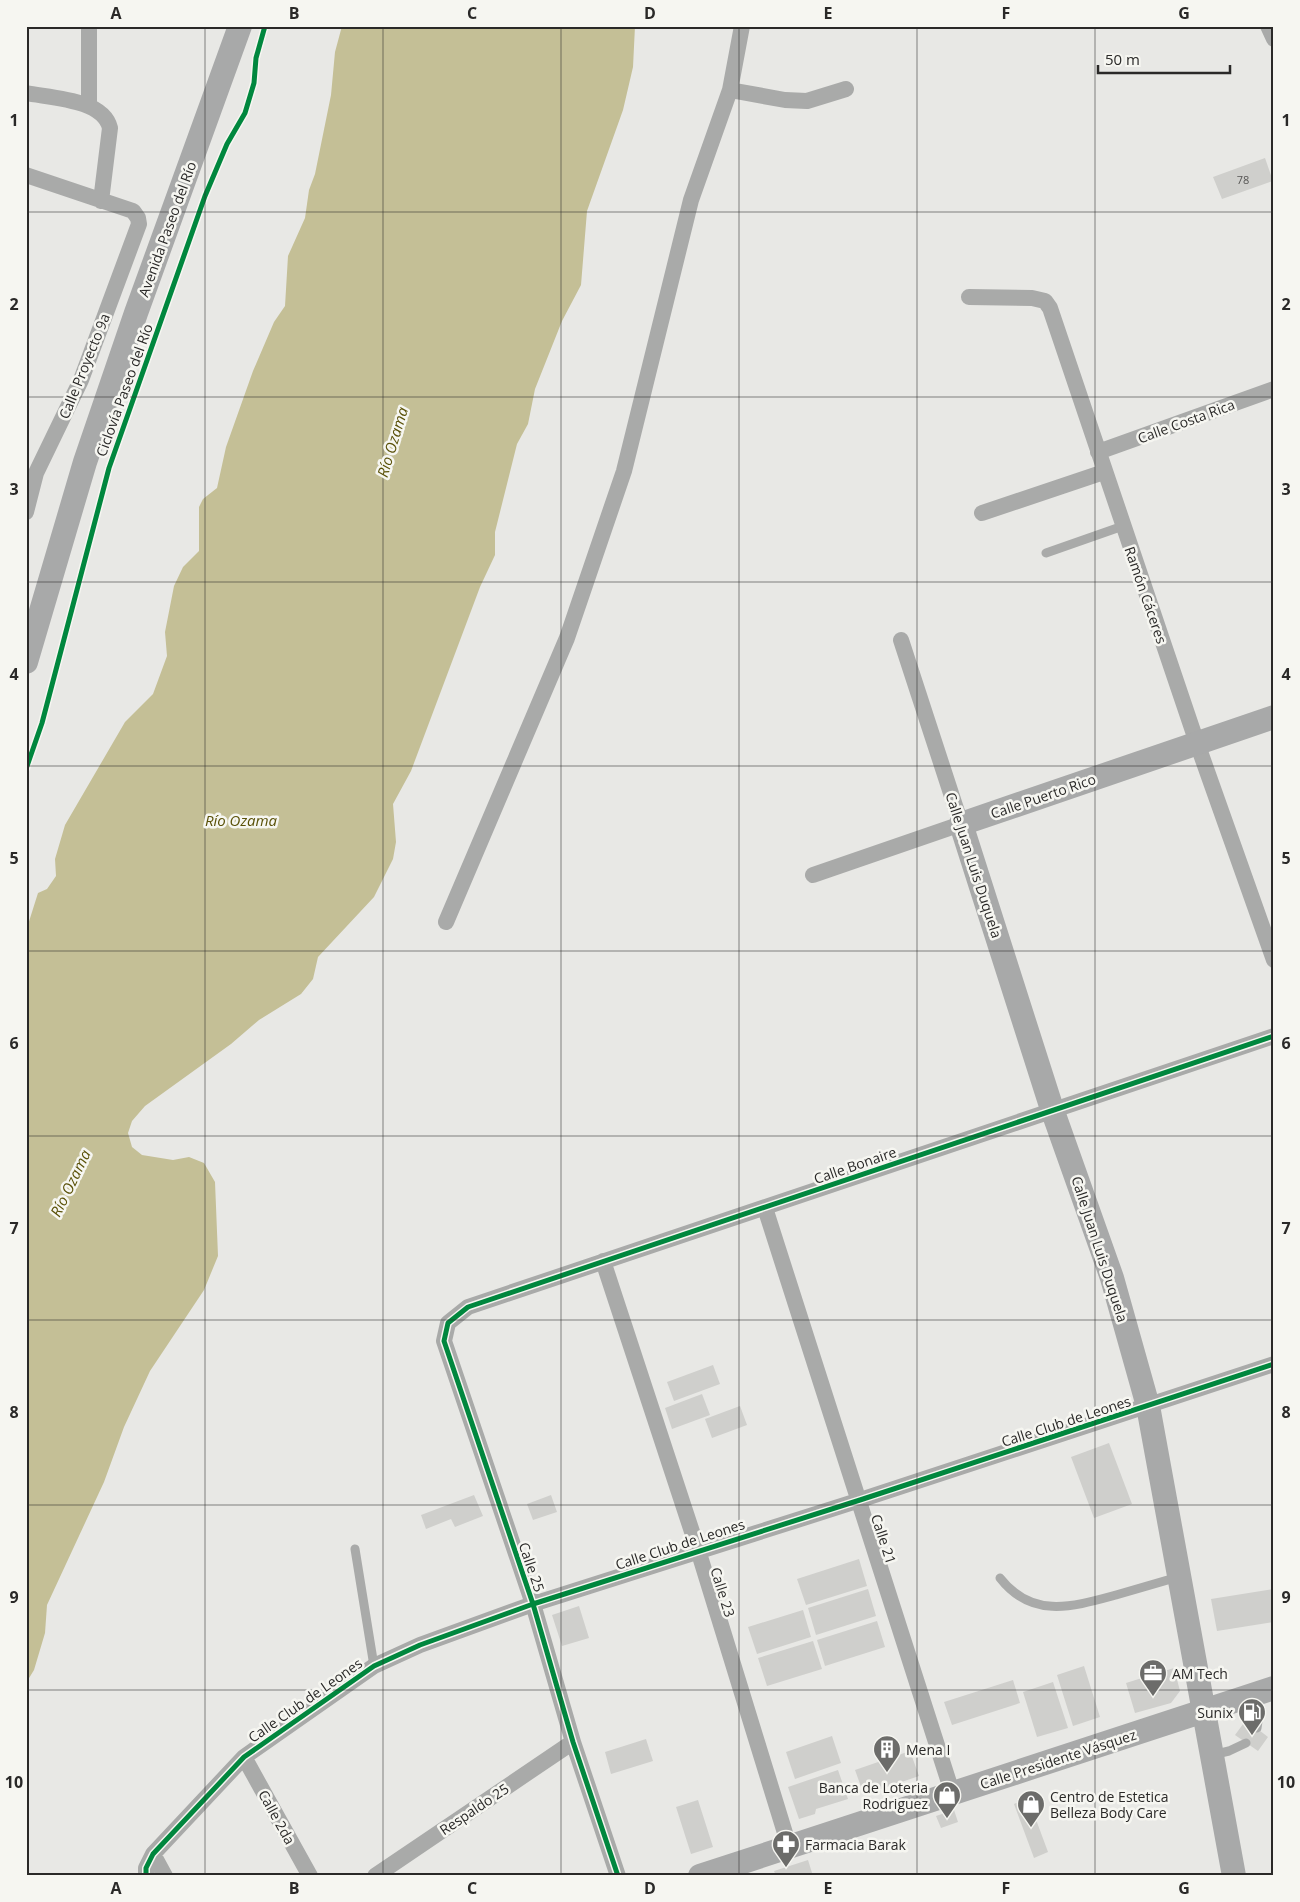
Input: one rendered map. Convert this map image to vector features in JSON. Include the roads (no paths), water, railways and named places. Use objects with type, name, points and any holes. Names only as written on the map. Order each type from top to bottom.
[{"type":"street","points":[[89,105],[90,26]]},
{"type":"street","name":"Avenida Paseo del Río","points":[[26,662],[85,462],[136,314],[240,26]]},
{"type":"street","points":[[446,922],[570,629],[624,470],[691,200],[730,90],[742,26]]},
{"type":"street","points":[[1268,26],[1274,39]]},
{"type":"street","points":[[730,90],[785,100],[807,101],[846,89]]},
{"type":"street","points":[[26,94],[89,105],[106,118],[110,128],[101,201],[57,184],[26,175]]},
{"type":"street","name":"Calle Proyecto 9a","points":[[26,512],[31,468],[81,380],[138,224],[138,218],[133,211],[101,201]]},
{"type":"street","name":"Ramón Cáceres","points":[[969,297],[1032,298],[1045,301],[1050,308],[1197,743],[1274,960]]},
{"type":"street","name":"Calle Costa Rica","points":[[1098,452],[1274,390]]},
{"type":"street","points":[[982,513],[1104,472]]},
{"type":"street","name":"Calle Juan Luis Duquela","points":[[901,640],[1052,1109],[1112,1278],[1148,1406],[1234,1876]]},
{"type":"street","name":"Calle Puerto Rico","points":[[813,875],[1274,717]]},
{"type":"street","name":"Calle Bonaire","points":[[448,1322],[468,1306],[1274,1036]]},
{"type":"street","name":"Calle 21","points":[[765,1208],[952,1792]]},
{"type":"street","name":"Calle 23","points":[[603,1260],[698,1550],[789,1846]]},
{"type":"street","name":"Calle 25","points":[[448,1322],[444,1341],[532,1604],[573,1742],[618,1876]]},
{"type":"street","name":"Calle Club de Leones","points":[[153,1854],[244,1757],[374,1666],[420,1645],[532,1604],[860,1500],[1274,1364]]},
{"type":"street","name":"Calle Presidente Vásquez","points":[[700,1876],[952,1792],[1263,1692]]},
{"type":"street","name":"Respaldo 25","points":[[374,1876],[573,1742]]},
{"type":"street","name":"Calle 2da","points":[[244,1757],[310,1876]]},
{"type":"street","points":[[146,1876],[146,1868],[153,1854]]},
{"type":"street","points":[[153,1854],[166,1876]]},
{"type":"lane","points":[[1046,553],[1123,526]]},
{"type":"lane","points":[[355,1549],[374,1666]]},
{"type":"lane","points":[[1000,1578],[1011,1592],[1029,1602],[1053,1608],[1080,1605],[1179,1576]]},
{"type":"lane","points":[[1257,1728],[1263,1692]]},
{"type":"lane","points":[[1212,1755],[1229,1751],[1246,1743]]},
{"type":"water","name":"Río Ozama","points":[[342,26],[635,26],[633,67],[623,110],[587,211],[581,285],[562,321],[535,389],[528,424],[517,444],[495,532],[495,555],[480,587],[411,771],[393,804],[396,842],[393,859],[374,897],[318,957],[313,979],[301,994],[259,1020],[231,1044],[145,1106],[132,1121],[128,1133],[132,1147],[142,1155],[173,1160],[189,1157],[204,1163],[215,1182],[218,1256],[204,1290],[150,1371],[124,1427],[104,1482],[47,1605],[45,1633],[34,1670],[26,1683],[26,931],[38,893],[47,889],[56,876],[55,859],[65,825],[125,722],[153,694],[167,656],[165,632],[174,586],[183,567],[199,551],[199,507],[203,499],[217,488],[226,447],[253,371],[274,322],[285,306],[288,256],[305,218],[309,190],[315,174],[331,95],[335,52]]},
{"type":"place","name":"AM Tech","points":[[1153,1697]]},
{"type":"place","name":"Sunix","points":[[1252,1736]]},
{"type":"place","name":"Mena I","points":[[887,1773]]},
{"type":"place","name":"Banca de Loteria Rodriguez","points":[[947,1819]]},
{"type":"place","name":"Centro de Estetica Belleza Body Care","points":[[1031,1828]]},
{"type":"place","name":"Farmacia Barak","points":[[786,1868]]}]
